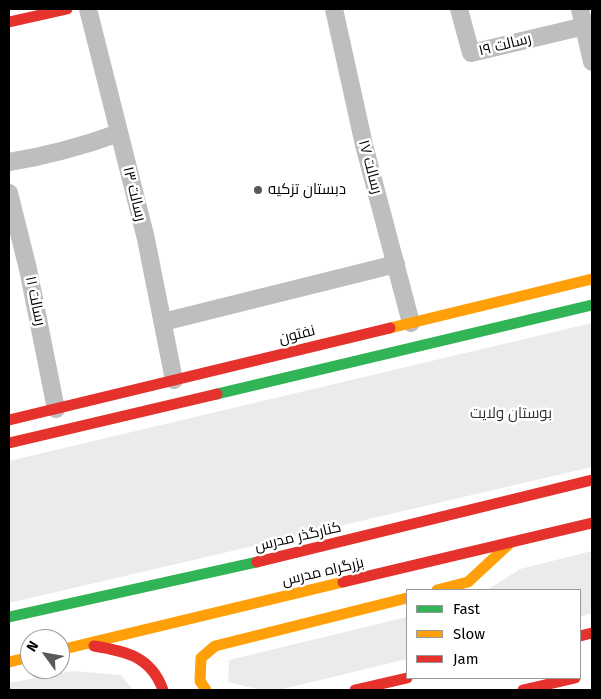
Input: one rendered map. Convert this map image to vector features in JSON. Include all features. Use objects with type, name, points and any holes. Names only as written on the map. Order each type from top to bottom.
[{"type":"main road","points":[[9,22],[67,9]]},
{"type":"main road","name":"نفتون","points":[[9,443],[287,365],[411,323],[592,279]]},
{"type":"main road","name":"نفتون","points":[[9,420],[174,380],[287,365],[592,305]]},
{"type":"main road","name":"کنارگذر مدرس","points":[[9,617],[283,556],[592,480]]},
{"type":"main road","name":"بزرگراه مدرس","points":[[70,648],[592,523]]},
{"type":"main road","points":[[441,589],[468,582],[510,543]]},
{"type":"main road","points":[[206,690],[200,681],[201,658],[215,646],[406,598]]},
{"type":"main road","points":[[85,644],[132,653],[146,664],[158,678],[163,690]]},
{"type":"main road","points":[[355,690],[406,678]]},
{"type":"main road","points":[[524,690],[568,679]]},
{"type":"street","name":"رسالت ۱۳","points":[[88,9],[146,239],[174,380]]},
{"type":"street","name":"رسالت ۱۷","points":[[334,9],[364,144],[411,323]]},
{"type":"street","name":"رسالت ۱۹","points":[[459,9],[471,53],[584,26]]},
{"type":"street","points":[[580,9],[592,62]]},
{"type":"street","points":[[9,162],[40,157],[84,146],[119,133]]},
{"type":"street","name":"رسالت ۱۱","points":[[9,194],[28,269],[56,409]]},
{"type":"street","points":[[162,322],[396,264]]},
{"type":"green space","name":"بوستان ولایت","points":[[592,323],[592,467],[9,603],[9,461]]},
{"type":"green space","points":[[592,551],[592,613],[581,617],[581,589],[489,589],[520,569]]},
{"type":"green space","points":[[406,617],[406,659],[279,690],[261,690],[228,682],[229,660]]},
{"type":"green space","points":[[70,672],[121,675],[133,690],[9,690],[9,683],[30,679],[70,679]]},
{"type":"traffic: fast","points":[[217,394],[592,305]]},
{"type":"traffic: fast","points":[[9,617],[257,562]]},
{"type":"traffic: slow","points":[[390,328],[592,279]]},
{"type":"traffic: slow","points":[[441,589],[468,582],[509,544]]},
{"type":"traffic: slow","points":[[70,648],[343,582]]},
{"type":"traffic: slow","points":[[206,690],[200,681],[201,658],[215,646],[406,598]]},
{"type":"traffic: slow","points":[[9,662],[20,659]]},
{"type":"traffic: jam","points":[[9,22],[67,9]]},
{"type":"traffic: jam","points":[[9,420],[390,328]]},
{"type":"traffic: jam","points":[[9,443],[217,394]]},
{"type":"traffic: jam","points":[[257,562],[592,480]]},
{"type":"traffic: jam","points":[[343,582],[592,523]]},
{"type":"traffic: jam","points":[[581,636],[592,633]]},
{"type":"traffic: jam","points":[[94,646],[126,653],[144,662],[152,669],[163,690]]},
{"type":"traffic: jam","points":[[355,690],[406,678]]},
{"type":"traffic: jam","points":[[523,690],[571,679]]},
{"type":"place","name":"دبستان تزکیه","points":[[258,190]]}]
